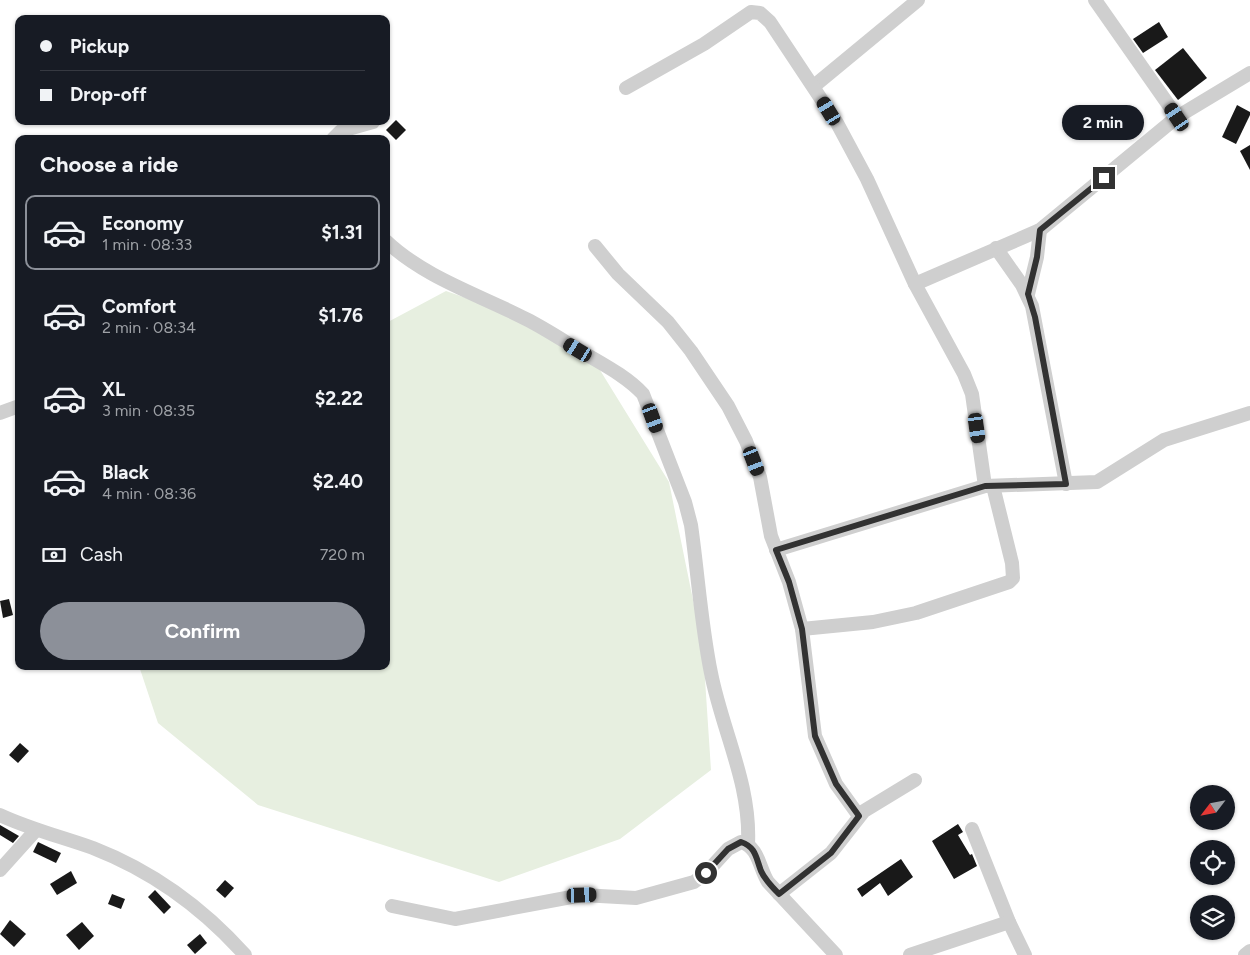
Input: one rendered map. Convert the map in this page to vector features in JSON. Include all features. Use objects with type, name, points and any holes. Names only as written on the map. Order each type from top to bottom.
[{"type":"street","points":[[814,86],[918,0]]},
{"type":"street","points":[[1095,0],[1177,117]]},
{"type":"street","points":[[626,88],[704,44],[743,15],[756,12],[770,22],[814,86],[867,178],[915,284],[958,362],[970,389],[989,486],[1012,563],[1012,578],[1009,582],[916,613],[872,622],[802,629]]},
{"type":"street","points":[[915,284],[1040,230],[1177,117],[1250,73]]},
{"type":"street","points":[[337,135],[341,131],[362,125]]},
{"type":"street","points":[[1028,294],[1037,257],[1040,230]]},
{"type":"street","points":[[390,245],[401,255],[469,293],[528,320],[629,381],[643,394],[691,525],[709,663],[742,783],[749,827],[748,844]]},
{"type":"street","points":[[595,246],[618,274],[668,322],[691,351],[728,406],[746,441],[760,477],[776,550],[789,582],[802,629],[815,736],[836,784],[859,816]]},
{"type":"street","points":[[996,248],[1028,294],[1035,317],[1066,484]]},
{"type":"street","points":[[0,414],[15,408]]},
{"type":"street","points":[[776,550],[989,486],[1097,482],[1164,440],[1250,413]]},
{"type":"street","points":[[779,894],[831,853],[859,816],[870,806],[915,780]]},
{"type":"street","points":[[0,815],[36,830],[92,848],[139,869],[195,907],[244,955]]},
{"type":"street","points":[[972,829],[1009,922],[1025,955]]},
{"type":"street","points":[[0,870],[36,830]]},
{"type":"street","points":[[392,906],[455,919],[582,895],[636,898],[694,882],[736,844],[741,842],[748,844],[758,856],[761,871],[768,882],[836,955]]},
{"type":"street","points":[[910,955],[1009,922]]},
{"type":"street","points":[[1245,955],[1250,951]]},
{"type":"green space","points":[[446,291],[492,307],[595,362],[669,482],[703,649],[711,770],[620,839],[499,882],[258,805],[158,723],[140,670],[390,670],[390,321]]},
{"type":"building","points":[[1159,22],[1168,37],[1143,53],[1133,39]]},
{"type":"building","points":[[1183,48],[1207,78],[1178,100],[1155,70]]},
{"type":"building","points":[[1237,105],[1250,112],[1250,115],[1236,144],[1222,137]]},
{"type":"building","points":[[396,120],[406,130],[396,140],[386,130]]},
{"type":"building","points":[[1250,145],[1250,170],[1240,151]]},
{"type":"building","points":[[9,599],[13,615],[3,618],[0,601]]},
{"type":"building","points":[[20,743],[29,751],[18,763],[9,755]]},
{"type":"building","points":[[958,824],[963,832],[958,835],[970,855],[972,854],[977,866],[954,879],[932,841]]},
{"type":"building","points":[[0,825],[19,836],[13,843],[0,835]]},
{"type":"building","points":[[38,842],[61,853],[56,863],[33,852]]},
{"type":"building","points":[[901,859],[913,877],[888,896],[880,883],[862,897],[857,889]]},
{"type":"building","points":[[71,871],[77,883],[57,895],[50,884]]},
{"type":"building","points":[[225,880],[234,888],[225,898],[216,890]]},
{"type":"building","points":[[155,890],[171,907],[164,914],[148,897]]},
{"type":"building","points":[[112,894],[125,899],[121,909],[108,904]]},
{"type":"building","points":[[10,920],[26,934],[14,947],[0,934]]},
{"type":"building","points":[[82,922],[94,936],[79,950],[66,935]]},
{"type":"building","points":[[200,934],[207,943],[195,954],[187,945]]},
{"type":"route","points":[[706,873],[728,849],[741,842],[748,844],[758,856],[761,871],[779,894],[831,853],[859,816],[836,784],[815,736],[805,667],[802,629],[789,582],[776,550],[853,528],[985,486],[1066,484],[1035,317],[1028,294],[1037,257],[1040,230],[1104,178]]}]
